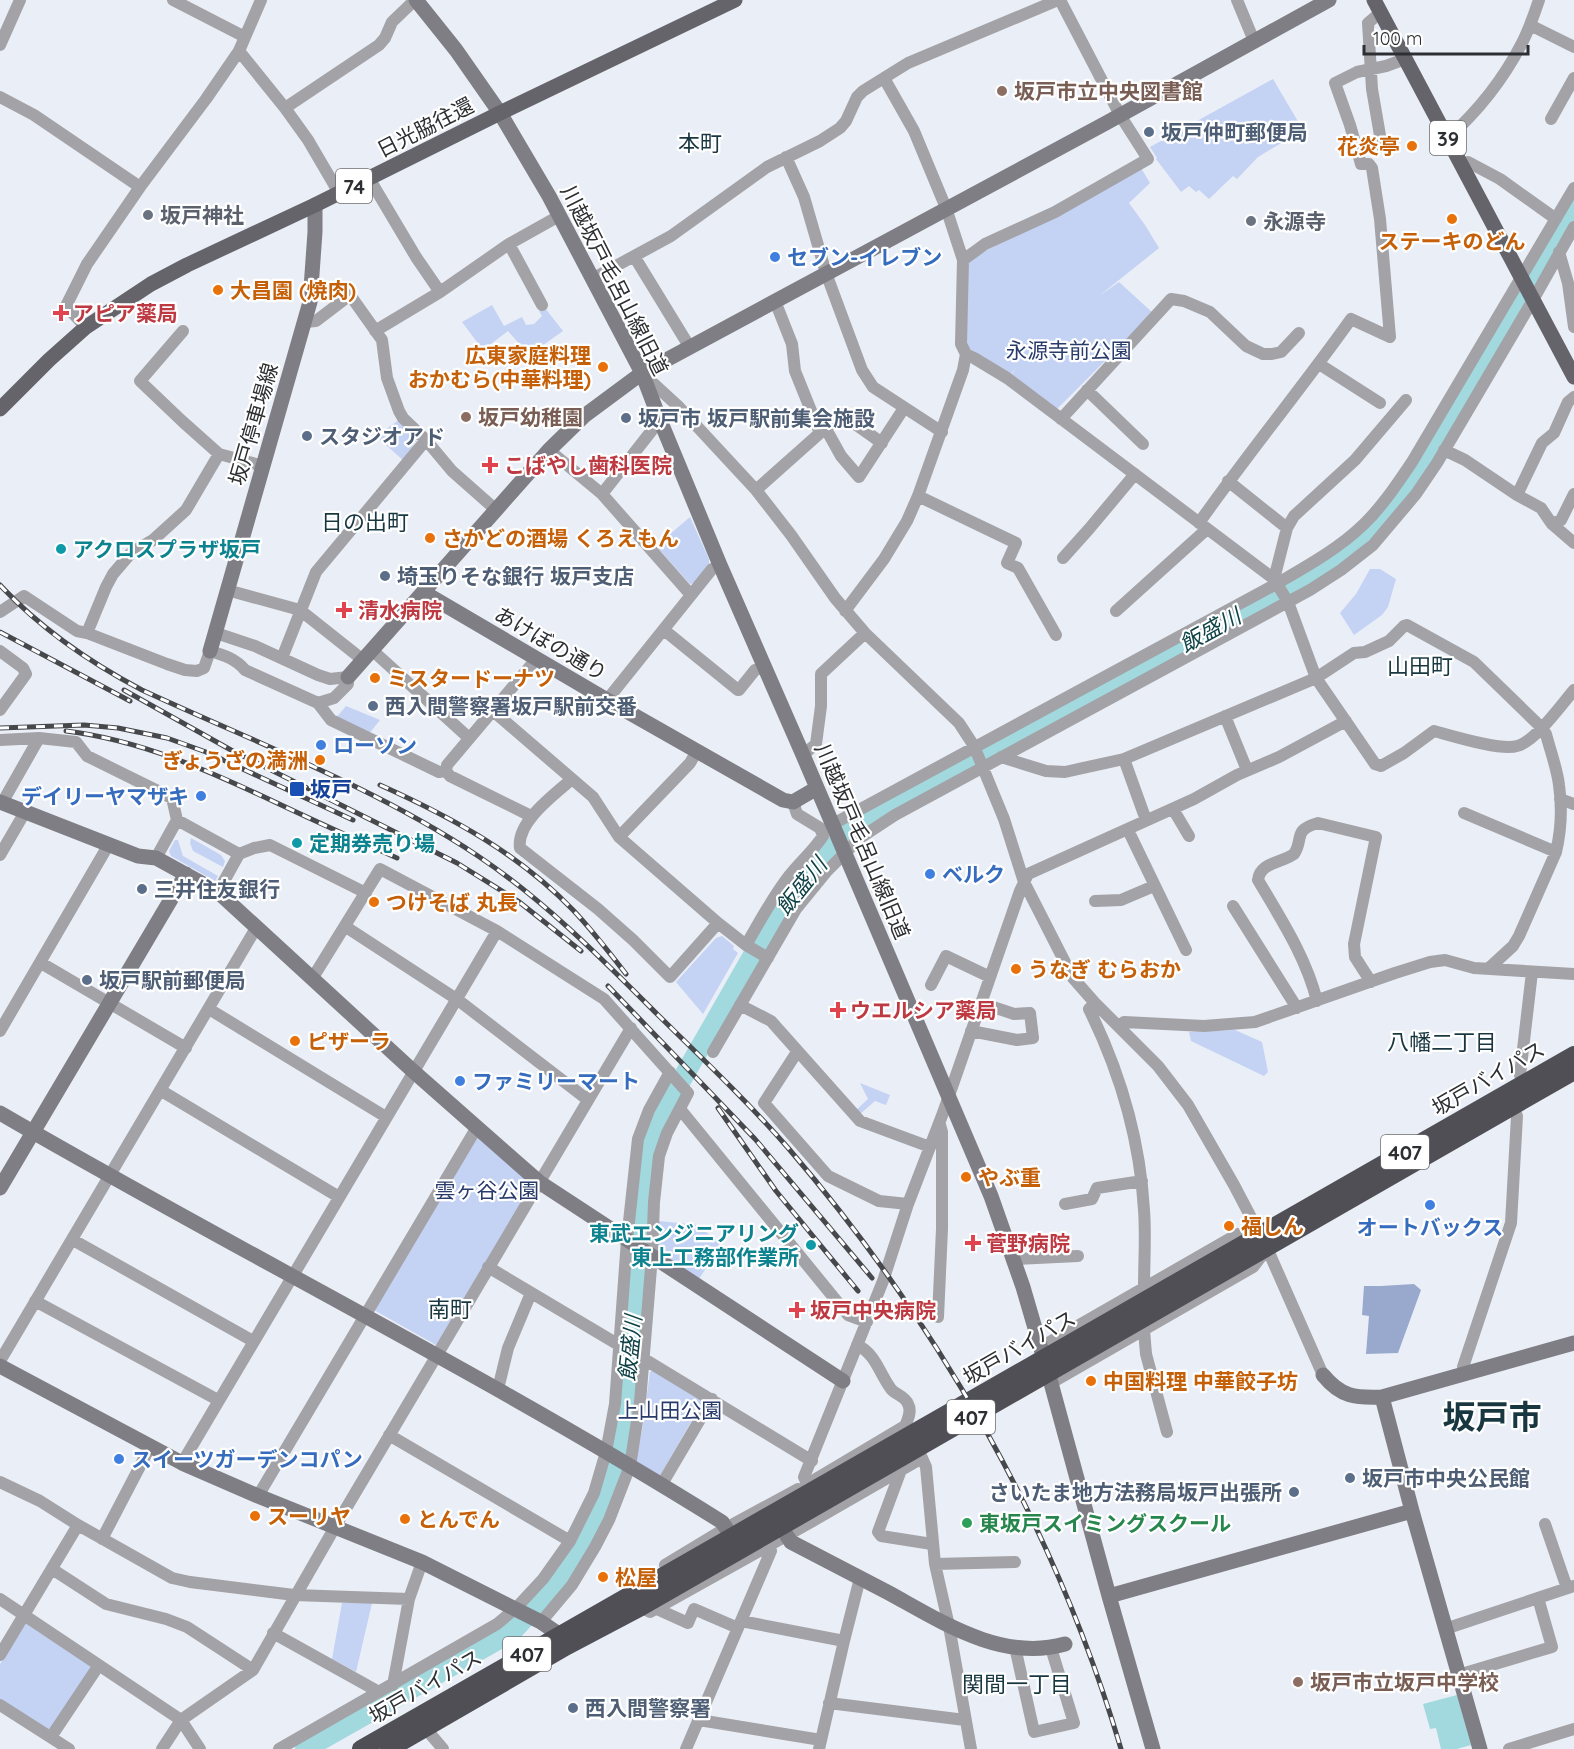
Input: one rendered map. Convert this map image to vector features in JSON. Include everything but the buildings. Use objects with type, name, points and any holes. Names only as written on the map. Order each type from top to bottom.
[{"type":"highway","name":"坂戸バイパス","points":[[1264,1241],[1574,1055]]},
{"type":"highway","name":"坂戸バイパス","points":[[361,1749],[421,1722],[563,1640],[643,1603],[696,1566],[1239,1255],[1574,1071]]},
{"type":"highway","name":"坂戸バイパス","points":[[389,1749],[421,1722]]},
{"type":"main road","name":"日光脇往還","points":[[0,410],[49,360],[86,327],[151,284],[735,0]]},
{"type":"main road","name":"39","points":[[1377,6],[1574,377]]},
{"type":"street","points":[[0,45],[20,0]]},
{"type":"street","points":[[173,0],[245,37]]},
{"type":"street","points":[[86,327],[66,306],[87,264],[238,51],[261,0]]},
{"type":"street","points":[[285,108],[379,45],[393,22],[416,0]]},
{"type":"street","name":"川越坂戸毛呂山線旧道","points":[[416,0],[456,50],[500,113],[559,216],[642,373],[720,566],[845,852],[991,1196],[1014,1259],[1041,1347],[1153,1749]]},
{"type":"street","points":[[592,279],[671,236],[766,167],[820,141],[840,128],[862,91],[908,63],[1059,0],[1120,115],[1148,159],[1055,212],[985,244],[963,260]]},
{"type":"street","points":[[1237,0],[1254,40]]},
{"type":"street","points":[[216,633],[255,646],[330,679],[348,677],[549,450],[584,416],[642,373],[1329,0]]},
{"type":"street","points":[[1448,138],[1499,80],[1530,25],[1539,0]]},
{"type":"street","points":[[1377,6],[1368,23],[1372,89],[1382,147]]},
{"type":"street","points":[[1530,25],[1574,47]]},
{"type":"street","points":[[238,51],[308,140],[339,193]]},
{"type":"street","points":[[1116,611],[1203,526],[1228,481],[1352,319],[1390,337],[1380,219],[1372,168],[1369,164],[1361,164],[1335,83],[1357,72],[1386,66],[1405,58]]},
{"type":"street","points":[[884,78],[914,131],[946,208],[963,260],[961,344],[966,354],[1007,378],[1276,581],[1288,602],[1316,678],[1375,764],[1382,766],[1434,731],[1487,744],[1517,746],[1542,728],[1574,690]]},
{"type":"street","points":[[1551,119],[1574,78]]},
{"type":"street","points":[[0,97],[34,115],[140,187]]},
{"type":"street","points":[[786,156],[804,197],[826,273],[862,370],[873,387],[942,432]]},
{"type":"street","points":[[1462,165],[1468,162],[1500,178],[1556,219]]},
{"type":"street","points":[[369,178],[416,257],[440,292]]},
{"type":"street","points":[[834,827],[974,747],[1325,555],[1362,525],[1391,493],[1424,442],[1574,188]]},
{"type":"street","name":"坂戸停車場線","points":[[210,651],[310,302],[313,279],[315,205]]},
{"type":"street","points":[[375,331],[440,292],[509,244],[559,216]]},
{"type":"street","points":[[713,1052],[796,909],[827,871],[860,838],[895,815],[982,767],[1310,591],[1373,544],[1416,494],[1444,450],[1574,228]]},
{"type":"street","points":[[509,244],[542,306]]},
{"type":"street","points":[[1559,252],[1568,283],[1574,327]]},
{"type":"street","points":[[634,256],[689,346]]},
{"type":"street","points":[[304,322],[316,321],[350,295],[382,340],[387,378],[399,411],[407,423],[426,440],[452,471],[495,509]]},
{"type":"street","points":[[1061,419],[1172,299],[1184,301],[1209,312],[1246,346],[1263,354],[1281,352],[1299,333]]},
{"type":"street","points":[[775,301],[792,344],[795,371],[823,431],[859,477],[904,408]]},
{"type":"street","points":[[183,331],[140,381],[219,454],[263,466]]},
{"type":"street","points":[[845,611],[884,559],[907,521],[942,432],[963,370],[966,354]]},
{"type":"street","points":[[1319,364],[1380,403]]},
{"type":"street","points":[[642,373],[679,407],[756,490],[845,611],[959,723],[974,747],[1004,819],[1024,882],[1073,978],[1158,1066],[1188,1104],[1264,1241],[1323,1375],[1333,1388],[1346,1394],[1365,1398],[1382,1397],[1574,1343]]},
{"type":"street","points":[[1087,390],[1143,444]]},
{"type":"street","points":[[1517,495],[1542,443],[1554,433],[1568,402],[1574,397]]},
{"type":"street","points":[[1276,581],[1287,528],[1294,516],[1355,460],[1406,400]]},
{"type":"street","points":[[602,494],[657,414],[679,407]]},
{"type":"street","points":[[756,490],[841,414],[882,443]]},
{"type":"street","points":[[282,658],[316,572],[426,440]]},
{"type":"street","points":[[549,450],[602,494],[692,595]]},
{"type":"street","points":[[1444,450],[1465,460],[1517,495],[1541,508],[1552,524],[1574,543]]},
{"type":"street","points":[[87,633],[112,574],[131,553],[153,540],[186,510],[219,454]]},
{"type":"street","points":[[1063,558],[1135,474]]},
{"type":"street","points":[[1228,481],[1287,528]]},
{"type":"street","points":[[1552,524],[1561,520],[1574,494]]},
{"type":"street","points":[[918,496],[1016,543],[1007,563],[1018,568],[1056,635]]},
{"type":"street","points":[[608,700],[712,569],[720,566]]},
{"type":"street","points":[[227,590],[300,610],[368,655],[469,738]]},
{"type":"street","name":"あけぼの通り","points":[[423,592],[783,800],[793,802]]},
{"type":"street","points":[[0,612],[24,596],[77,631],[185,670],[197,671],[204,668],[210,651],[224,654],[240,663],[245,670],[318,703],[331,720],[440,772],[446,771]]},
{"type":"street","points":[[1001,757],[1046,771],[1065,772],[1124,759],[1316,678],[1354,653],[1365,652],[1389,641],[1407,625],[1474,663],[1542,728],[1546,734],[1559,783],[1556,852],[1519,936],[1513,946],[1488,969]]},
{"type":"street","points":[[664,630],[738,690],[756,670],[765,667]]},
{"type":"street","points":[[803,755],[816,744],[821,706],[821,674],[865,633]]},
{"type":"street","points":[[240,663],[247,651],[255,646]]},
{"type":"street","points":[[0,651],[23,668],[26,674],[0,710]]},
{"type":"street","points":[[531,816],[450,776],[446,771],[447,765],[537,658]]},
{"type":"street","points":[[318,703],[334,698],[348,684],[348,677]]},
{"type":"street","points":[[493,711],[593,797],[619,837],[718,923],[767,957]]},
{"type":"street","points":[[1225,716],[1247,770]]},
{"type":"street","points":[[807,1484],[804,1478],[886,1274],[908,1204],[1028,874],[1173,809],[1346,721]]},
{"type":"street","points":[[39,738],[1,803],[138,856],[156,858],[218,892],[413,1071],[539,1182],[843,1381]]},
{"type":"street","points":[[0,740],[39,738],[76,742],[87,756],[172,798],[177,820],[156,858]]},
{"type":"street","points":[[619,837],[690,763],[697,751]]},
{"type":"street","points":[[1124,759],[1146,820]]},
{"type":"street","points":[[572,779],[531,816],[519,841],[520,848],[598,909],[633,940],[670,978],[718,923]]},
{"type":"street","points":[[747,945],[770,903],[790,874],[816,847],[823,836],[819,828],[797,814],[793,802],[817,788]]},
{"type":"street","points":[[1560,799],[1574,804]]},
{"type":"street","points":[[1173,809],[1189,836]]},
{"type":"street","points":[[0,855],[25,812]]},
{"type":"street","points":[[1464,813],[1556,852]]},
{"type":"street","points":[[177,820],[239,854]]},
{"type":"street","points":[[1317,1001],[1312,982],[1297,949],[1258,880],[1262,868],[1294,854],[1297,850],[1298,837],[1312,824],[1318,823],[1376,837],[1354,944],[1355,957],[1371,982]]},
{"type":"street","points":[[1128,830],[1186,950]]},
{"type":"street","points":[[0,1031],[4,1013],[41,963],[109,844]]},
{"type":"street","points":[[218,892],[239,854],[270,845],[366,893]]},
{"type":"street","points":[[312,979],[380,869],[497,931],[604,999],[688,1093],[667,1133],[659,1156],[644,1359],[636,1431],[629,1465],[609,1520],[595,1547],[572,1585],[539,1621]]},
{"type":"street","points":[[0,1188],[186,874]]},
{"type":"street","points":[[1095,901],[1121,900],[1154,886]]},
{"type":"street","points":[[1233,906],[1297,1008]]},
{"type":"street","points":[[346,927],[458,1000],[588,1100]]},
{"type":"street","points":[[256,928],[0,1364],[182,1463],[422,1562],[539,1621],[563,1640]]},
{"type":"street","points":[[182,1463],[497,931]]},
{"type":"street","points":[[931,986],[946,956],[990,977]]},
{"type":"street","points":[[1120,1026],[1124,1022],[1204,1026],[1255,1022],[1430,962],[1445,960],[1474,968],[1574,974]]},
{"type":"street","points":[[41,963],[186,1048]]},
{"type":"street","points":[[1524,1084],[1520,1075],[1532,972]]},
{"type":"street","points":[[971,1031],[1017,1040],[1033,1038],[1030,1013],[1014,1014],[981,1003]]},
{"type":"street","points":[[1095,1003],[1089,1009],[1116,1071],[1135,1139],[1142,1181],[1144,1213],[1144,1288]]},
{"type":"street","points":[[740,1005],[771,1021],[860,1121],[930,1147]]},
{"type":"street","points":[[209,1009],[386,1117]]},
{"type":"street","points":[[162,1749],[181,1720],[253,1670],[294,1595],[631,1028]]},
{"type":"street","points":[[797,1052],[764,1103],[828,1176],[879,1200],[908,1204]]},
{"type":"street","points":[[279,1749],[393,1685],[518,1610],[570,1541],[594,1493],[608,1453],[615,1404],[638,1139],[650,1110],[672,1074]]},
{"type":"street","points":[[160,1090],[339,1197]]},
{"type":"street","points":[[1464,1375],[1463,1367],[1511,1223],[1516,1123],[1512,1107]]},
{"type":"street","points":[[680,1109],[848,1315],[867,1322]]},
{"type":"street","points":[[0,1113],[498,1389],[662,1484],[722,1522],[726,1528]]},
{"type":"street","points":[[938,1317],[942,1229],[942,1132],[939,1124]]},
{"type":"street","points":[[258,1496],[477,1127]]},
{"type":"street","points":[[1065,1204],[1092,1199],[1096,1188],[1142,1181]]},
{"type":"street","points":[[1041,1347],[1238,1234],[1264,1241]]},
{"type":"street","points":[[73,1240],[253,1341]]},
{"type":"street","points":[[1051,1383],[1253,1267],[1264,1241]]},
{"type":"street","points":[[1014,1259],[1078,1256]]},
{"type":"street","points":[[488,1267],[619,1345]]},
{"type":"street","points":[[498,1389],[508,1348],[531,1293]]},
{"type":"street","points":[[35,1301],[218,1400]]},
{"type":"street","points":[[1144,1330],[1146,1354],[1167,1432]]},
{"type":"street","points":[[643,1603],[640,1581],[726,1528],[807,1484],[905,1426],[910,1406],[906,1399],[892,1391],[867,1350],[857,1345]]},
{"type":"street","points":[[644,1359],[812,1461]]},
{"type":"street","points":[[1382,1397],[1480,1749]]},
{"type":"street","points":[[662,1484],[712,1399]]},
{"type":"street","points":[[905,1426],[926,1467],[935,1564],[949,1626],[971,1749]]},
{"type":"street","points":[[389,1435],[570,1541]]},
{"type":"street","points":[[102,1539],[150,1447]]},
{"type":"street","points":[[643,1603],[787,1536],[922,1458]]},
{"type":"street","points":[[901,1470],[878,1532],[881,1536],[932,1544]]},
{"type":"street","points":[[0,1482],[39,1501],[172,1578],[294,1595],[409,1599]]},
{"type":"street","points":[[795,1490],[811,1522]]},
{"type":"street","points":[[1109,1596],[1412,1511]]},
{"type":"street","points":[[1445,1629],[1570,1587],[1545,1524]]},
{"type":"street","points":[[0,1655],[78,1525]]},
{"type":"street","points":[[787,1536],[791,1542],[949,1626],[982,1640],[1015,1647],[1058,1646],[1074,1723],[1034,1732],[1015,1647]]},
{"type":"street","points":[[686,1749],[771,1551],[768,1545]]},
{"type":"street","points":[[393,1685],[409,1599],[422,1562]]},
{"type":"street","points":[[935,1564],[1015,1562]]},
{"type":"street","points":[[52,1569],[106,1604],[166,1619],[187,1627],[253,1670]]},
{"type":"street","points":[[699,1720],[820,1745],[860,1578]]},
{"type":"street","points":[[1458,1675],[1552,1647],[1538,1598]]},
{"type":"street","points":[[0,1599],[181,1720],[200,1749]]},
{"type":"street","points":[[643,1603],[688,1623],[694,1610],[739,1624],[844,1641]]},
{"type":"street","points":[[273,1633],[379,1692]]},
{"type":"street","points":[[51,1737],[99,1665]]},
{"type":"street","points":[[829,1703],[965,1719]]},
{"type":"street","points":[[0,1705],[69,1749]]},
{"type":"street","points":[[421,1722],[442,1749]]},
{"type":"street","points":[[1509,1749],[1574,1729]]},
{"type":"green space","points":[[1273,79],[1303,130],[1258,157],[1237,179],[1233,176],[1209,199],[1199,190],[1196,192],[1189,186],[1181,192],[1156,159],[1150,147]]},
{"type":"green space","name":"永源寺前公園","points":[[1141,168],[1150,183],[1129,203],[1159,248],[1099,296],[1119,282],[1153,313],[1057,409],[1011,376],[1017,366],[1010,376],[971,350],[966,344],[967,264],[972,258]]},
{"type":"green space","points":[[492,305],[504,326],[522,317],[526,325],[534,324],[542,316],[539,311],[545,308],[563,331],[529,355],[508,331],[483,350],[462,322]]},
{"type":"green space","points":[[400,419],[418,438],[404,461],[378,438]]},
{"type":"green space","points":[[690,517],[709,559],[709,565],[694,583],[690,584],[656,546]]},
{"type":"green space","points":[[1370,569],[1380,569],[1396,579],[1388,607],[1382,615],[1354,635],[1340,613],[1356,594]]},
{"type":"green space","points":[[346,706],[380,720],[368,735],[335,719]]},
{"type":"green space","points":[[191,838],[221,855],[225,861],[223,867],[193,851]]},
{"type":"green space","points":[[175,840],[178,840],[183,856],[218,876],[215,881],[171,856],[169,851]]},
{"type":"green space","points":[[722,936],[734,946],[733,949],[738,953],[703,1014],[676,982],[716,938]]},
{"type":"green space","points":[[1235,1030],[1262,1042],[1268,1072],[1264,1076],[1191,1041],[1189,1032]]},
{"type":"green space","points":[[860,1083],[890,1095],[886,1105],[875,1101],[859,1115],[855,1111],[868,1099]]},
{"type":"green space","name":"雲ヶ谷公園","points":[[478,1135],[533,1183],[436,1345],[374,1310]]},
{"type":"green space","points":[[659,1221],[698,1225],[721,1245],[699,1279],[656,1251]]},
{"type":"green space","name":"上山田公園","points":[[652,1370],[703,1401],[660,1476],[635,1461]]},
{"type":"green space","points":[[342,1603],[372,1603],[356,1672],[332,1659]]},
{"type":"green space","points":[[26,1622],[94,1667],[51,1733],[0,1700],[0,1664]]},
{"type":"shaded area","points":[[1414,1284],[1421,1290],[1398,1353],[1366,1354],[1369,1316],[1362,1315],[1364,1286]]},
{"type":"shaded area","points":[[1457,1695],[1471,1745],[1457,1749],[1441,1749],[1436,1728],[1430,1729],[1423,1704]]},
{"type":"waterway","name":"飯盛川","points":[[305,1749],[512,1632],[564,1572],[581,1545],[597,1516],[614,1475],[620,1447],[645,1193],[650,1155],[658,1126],[674,1093],[780,908],[800,881],[848,832],[888,807],[1291,585],[1343,550],[1358,537],[1388,509],[1415,476],[1574,207]]},
{"type":"waterway","points":[[517,1649],[518,1626]]},
{"type":"railway","points":[[0,585],[66,644],[122,679],[398,808],[439,831],[503,873],[572,931],[741,1097],[789,1149],[895,1285],[942,1357],[986,1432],[1027,1508],[1063,1587],[1094,1667],[1121,1749]]},
{"type":"railway","points":[[0,632],[130,701]]},
{"type":"railway","points":[[124,690],[231,750],[457,863],[518,901],[581,951]]},
{"type":"railway","points":[[0,728],[84,725],[118,728],[167,738],[206,752],[353,820]]},
{"type":"railway","points":[[66,731],[94,735],[174,758],[397,858]]},
{"type":"railway","points":[[380,785],[458,824],[530,871],[573,910],[626,974]]},
{"type":"railway","points":[[608,986],[755,1139],[872,1278]]},
{"type":"railway","points":[[718,1108],[776,1191],[858,1291]]},
{"type":"place","name":"坂戸市立中央図書館","points":[[1002,91]]},
{"type":"place","name":"坂戸仲町郵便局","points":[[1149,132]]},
{"type":"place","name":"花炎亭","points":[[1412,146]]},
{"type":"place","name":"坂戸神社","points":[[148,215]]},
{"type":"place","name":"ステーキのどん","points":[[1452,219]]},
{"type":"place","name":"永源寺","points":[[1251,221]]},
{"type":"place","name":"セブン-イレブン","points":[[775,257]]},
{"type":"place","name":"大昌園 (焼肉)","points":[[218,290]]},
{"type":"place","name":"アピア薬局","points":[[61,313]]},
{"type":"place","name":"広東家庭料理 おかむら(中華料理)","points":[[603,367]]},
{"type":"place","name":"坂戸幼稚園","points":[[466,417]]},
{"type":"place","name":"坂戸市 坂戸駅前集会施設","points":[[626,418]]},
{"type":"place","name":"スタジオアド","points":[[307,436]]},
{"type":"place","name":"こばやし歯科医院","points":[[490,465]]},
{"type":"place","name":"さかどの酒場 くろえもん","points":[[430,538]]},
{"type":"place","name":"アクロスプラザ坂戸","points":[[61,549]]},
{"type":"place","name":"埼玉りそな銀行 坂戸支店","points":[[385,576]]},
{"type":"place","name":"清水病院","points":[[344,610]]},
{"type":"place","name":"ミスタードーナツ","points":[[375,678]]},
{"type":"place","name":"西入間警察署坂戸駅前交番","points":[[373,706]]},
{"type":"place","name":"ローソン","points":[[321,745]]},
{"type":"place","name":"ぎょうざの満洲","points":[[320,760]]},
{"type":"place","name":"坂戸","points":[[297,789]]},
{"type":"place","name":"デイリーヤマザキ","points":[[201,796]]},
{"type":"place","name":"定期券売り場","points":[[297,843]]},
{"type":"place","name":"ベルク","points":[[930,874]]},
{"type":"place","name":"三井住友銀行","points":[[142,889]]},
{"type":"place","name":"つけそば 丸長","points":[[374,902]]},
{"type":"place","name":"うなぎ むらおか","points":[[1016,969]]},
{"type":"place","name":"坂戸駅前郵便局","points":[[87,980]]},
{"type":"place","name":"ウエルシア薬局","points":[[838,1010]]},
{"type":"place","name":"ピザーラ","points":[[295,1041]]},
{"type":"place","name":"ファミリーマート","points":[[460,1081]]},
{"type":"place","name":"やぶ重","points":[[966,1177]]},
{"type":"place","name":"オートバックス","points":[[1430,1205]]},
{"type":"place","name":"福しん","points":[[1229,1226]]},
{"type":"place","name":"菅野病院","points":[[973,1243]]},
{"type":"place","name":"東武エンジニアリング 東上工務部作業所","points":[[811,1245]]},
{"type":"place","name":"坂戸中央病院","points":[[797,1310]]},
{"type":"place","name":"中国料理 中華餃子坊","points":[[1091,1381]]},
{"type":"place","name":"スイーツガーデンコパン","points":[[119,1459]]},
{"type":"place","name":"坂戸市中央公民館","points":[[1350,1478]]},
{"type":"place","name":"さいたま地方法務局坂戸出張所","points":[[1294,1492]]},
{"type":"place","name":"スーリヤ","points":[[255,1516]]},
{"type":"place","name":"とんでん","points":[[405,1519]]},
{"type":"place","name":"東坂戸スイミングスクール","points":[[967,1523]]},
{"type":"place","name":"松屋","points":[[603,1577]]},
{"type":"place","name":"坂戸市立坂戸中学校","points":[[1298,1682]]},
{"type":"place","name":"西入間警察署","points":[[573,1708]]},
{"type":"district","name":"本町","points":[[700,143]]},
{"type":"district","name":"日の出町","points":[[365,522]]},
{"type":"district","name":"山田町","points":[[1420,666]]},
{"type":"district","name":"八幡二丁目","points":[[1442,1042]]},
{"type":"district","name":"南町","points":[[450,1309]]},
{"type":"district","name":"坂戸市","points":[[1492,1416]]},
{"type":"district","name":"関間一丁目","points":[[1017,1684]]}]
